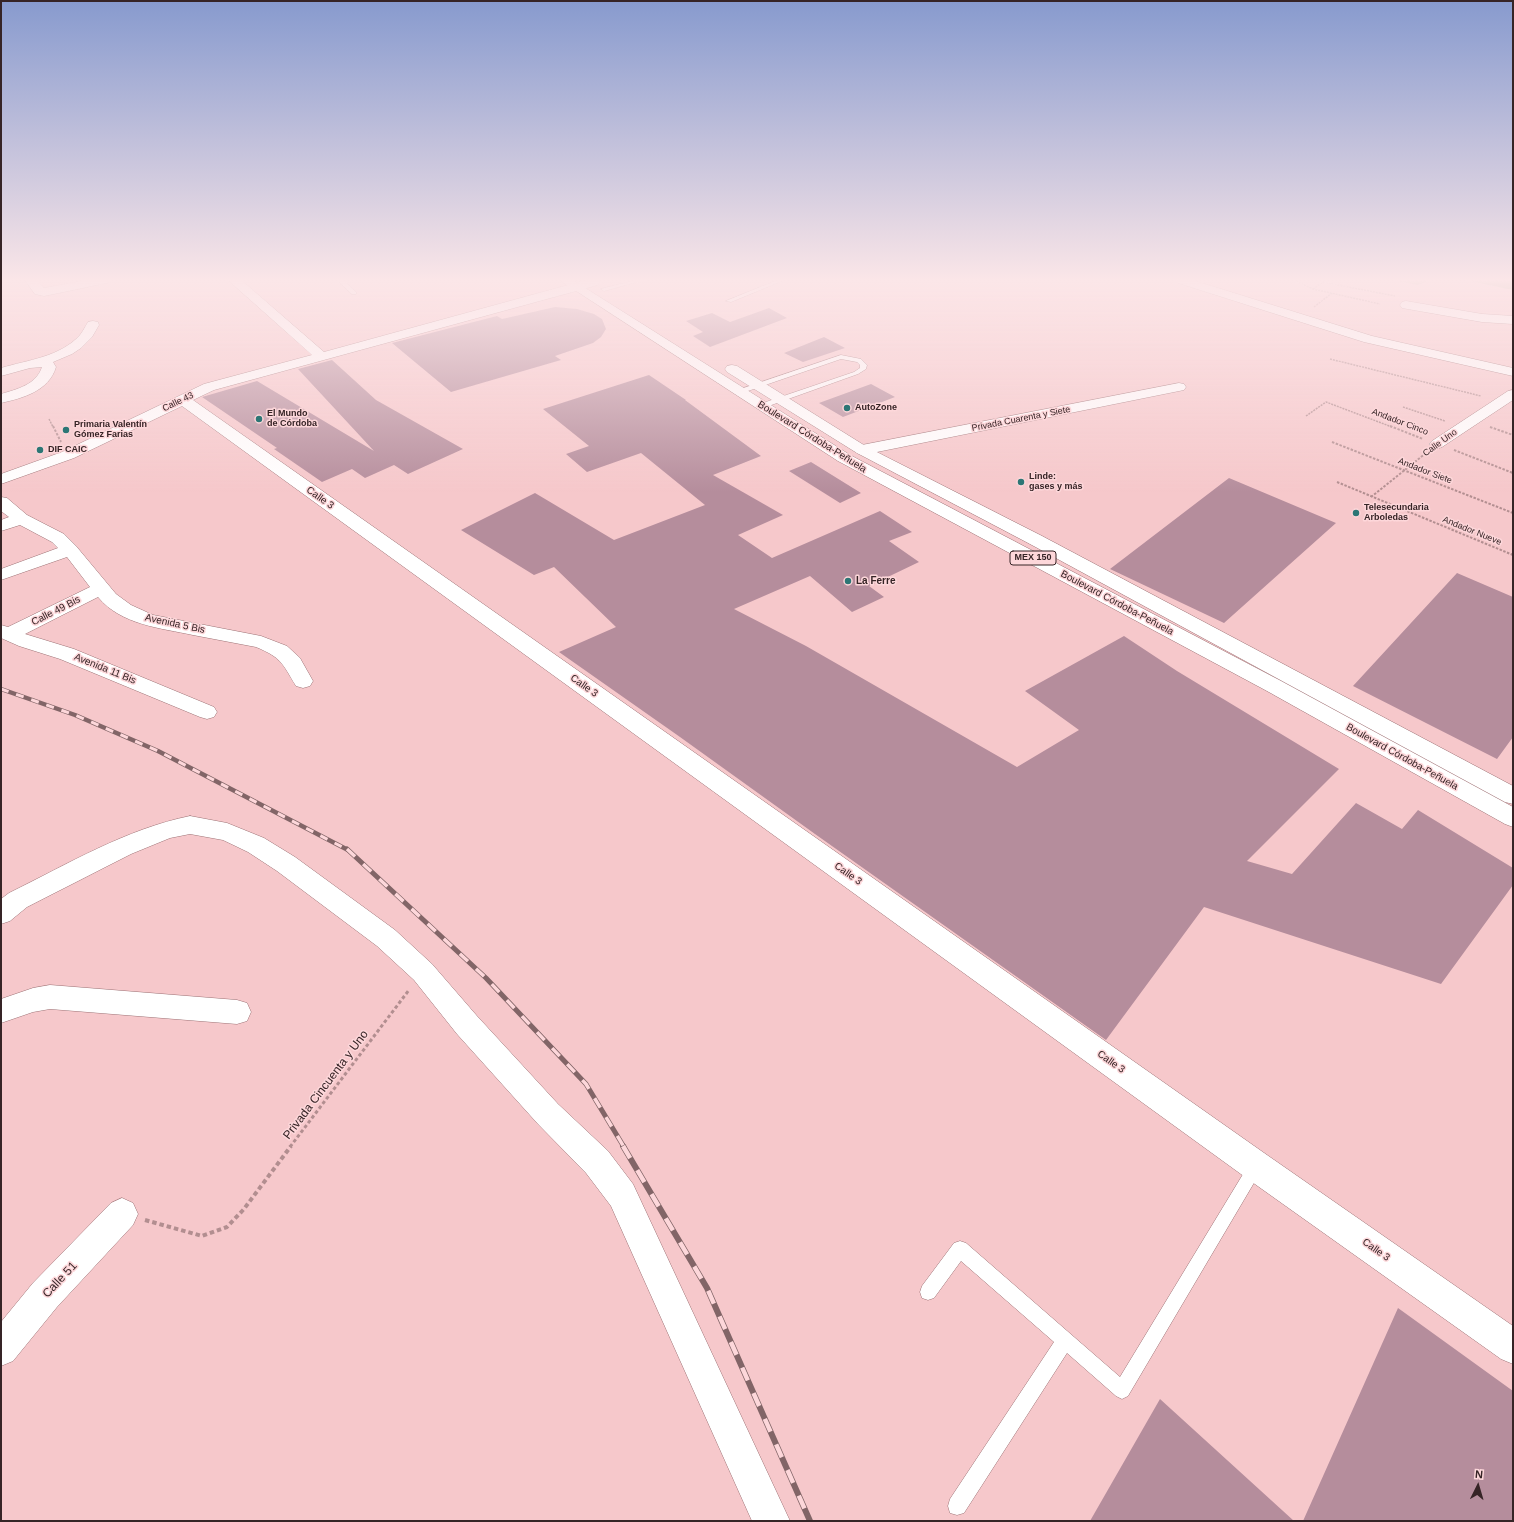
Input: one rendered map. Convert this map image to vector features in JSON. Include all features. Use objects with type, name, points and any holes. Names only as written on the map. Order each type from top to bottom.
[{"type":"street","points":[[1,372],[29,364],[46,362],[47,359],[69,350]]},
{"type":"street","points":[[314,350],[321,356]]},
{"type":"street","name":"Calle 43","points":[[1,479],[68,455],[209,387],[343,350]]},
{"type":"street","name":"Boulevard Córdoba-Peñuela","points":[[681,350],[739,391],[844,458],[1274,686],[1513,818]]},
{"type":"street","name":"Boulevard Córdoba-Peñuela","points":[[698,350],[862,450],[1036,540],[1513,796]]},
{"type":"street","points":[[1417,350],[1513,372]]},
{"type":"street","points":[[1,399],[33,387],[46,378],[49,367],[46,362]]},
{"type":"street","name":"Privada Cuarenta y Siete","points":[[844,458],[862,450],[1179,387]]},
{"type":"street","name":"Calle Uno","points":[[1437,444],[1508,398]]},
{"type":"street","name":"Calle 3","points":[[183,400],[1256,1166],[1513,1347]]},
{"type":"street","name":"Avenida 5 Bis","points":[[1,502],[21,519],[58,538],[70,550],[109,598],[124,609],[148,620],[261,642],[280,650],[293,663],[302,681]]},
{"type":"street","points":[[1,526],[21,519]]},
{"type":"street","points":[[1,575],[70,550]]},
{"type":"street","name":"Calle 49 Bis","points":[[5,633],[102,588]]},
{"type":"street","name":"Avenida 11 Bis","points":[[5,633],[26,642],[74,657],[207,712]]},
{"type":"street","points":[[1,914],[18,900],[123,847],[166,830],[190,825],[227,832],[256,845],[286,864],[386,938],[423,972],[467,1025],[548,1114],[597,1162],[622,1195],[771,1521]]},
{"type":"street","points":[[1,1011],[50,996],[236,1012]]},
{"type":"street","name":"Calle 51","points":[[1,1349],[45,1295],[122,1214]]},
{"type":"lane","points":[[739,391],[841,357],[859,360],[864,365],[863,369],[856,372],[763,406]]},
{"type":"lane","points":[[928,1292],[960,1249],[1122,1390],[1256,1166]]},
{"type":"lane","points":[[957,1506],[1065,1341]]},
{"type":"path","points":[[1330,360],[1508,398]]},
{"type":"path","name":"Andador Cinco","points":[[1306,416],[1326,402],[1513,473]]},
{"type":"path","points":[[1403,407],[1462,427]]},
{"type":"path","points":[[49,419],[68,455]]},
{"type":"path","name":"Andador Siete","points":[[1332,442],[1513,513]]},
{"type":"path","name":"Calle Uno","points":[[1371,497],[1437,444]]},
{"type":"path","name":"Andador Nueve","points":[[1336,482],[1513,555]]},
{"type":"path","name":"Privada Cincuenta y Uno","points":[[154,1224],[202,1236],[227,1227],[244,1209],[423,972]]},
{"type":"building","points":[[400,350],[572,350],[555,356],[561,360],[451,392]]},
{"type":"building","points":[[791,350],[839,350],[803,362],[784,353]]},
{"type":"building","points":[[332,360],[376,400],[463,449],[408,474],[394,465],[365,478],[352,469],[322,482],[274,449],[277,448],[202,397],[257,381],[374,451],[298,369]]},
{"type":"building","points":[[649,375],[686,400],[761,456],[713,475],[783,515],[738,535],[772,558],[880,511],[912,532],[889,541],[919,562],[869,586],[884,597],[852,612],[810,576],[734,609],[806,646],[1017,767],[1079,730],[1025,691],[1124,636],[1177,671],[1339,769],[1247,861],[1292,874],[1356,803],[1402,829],[1418,810],[1513,868],[1513,885],[1441,984],[1204,907],[1106,1040],[559,652],[616,627],[554,567],[534,575],[461,530],[535,493],[614,540],[705,505],[641,453],[587,472],[566,454],[589,446],[543,409]]},
{"type":"building","name":"AutoZone","points":[[871,384],[895,397],[843,417],[819,403]]},
{"type":"building","points":[[811,462],[861,493],[840,503],[789,471]]},
{"type":"building","points":[[1229,478],[1336,523],[1224,623],[1110,569]]},
{"type":"building","points":[[1457,573],[1513,597],[1513,737],[1497,759],[1353,686]]},
{"type":"building","points":[[1398,1308],[1513,1391],[1513,1521],[1303,1521]]},
{"type":"building","points":[[1160,1399],[1294,1521],[1090,1521]]},
{"type":"railway","points":[[1,689],[75,715],[158,751],[348,850]]},
{"type":"railway","points":[[347,849],[486,978],[586,1084],[624,1147]]},
{"type":"railway","points":[[623,1146],[707,1288],[810,1521]]},
{"type":"place","name":"AutoZone","points":[[847,408]]},
{"type":"place","name":"El Mundo de Córdoba","points":[[259,419]]},
{"type":"place","name":"Primaria Valentín Gómez Farias","points":[[66,430]]},
{"type":"place","name":"DIF CAIC","points":[[40,450]]},
{"type":"place","name":"Linde: gases y más","points":[[1021,482]]},
{"type":"place","name":"Telesecundaria Arboledas","points":[[1356,513]]},
{"type":"place","name":"La Ferre","points":[[848,581]]}]
